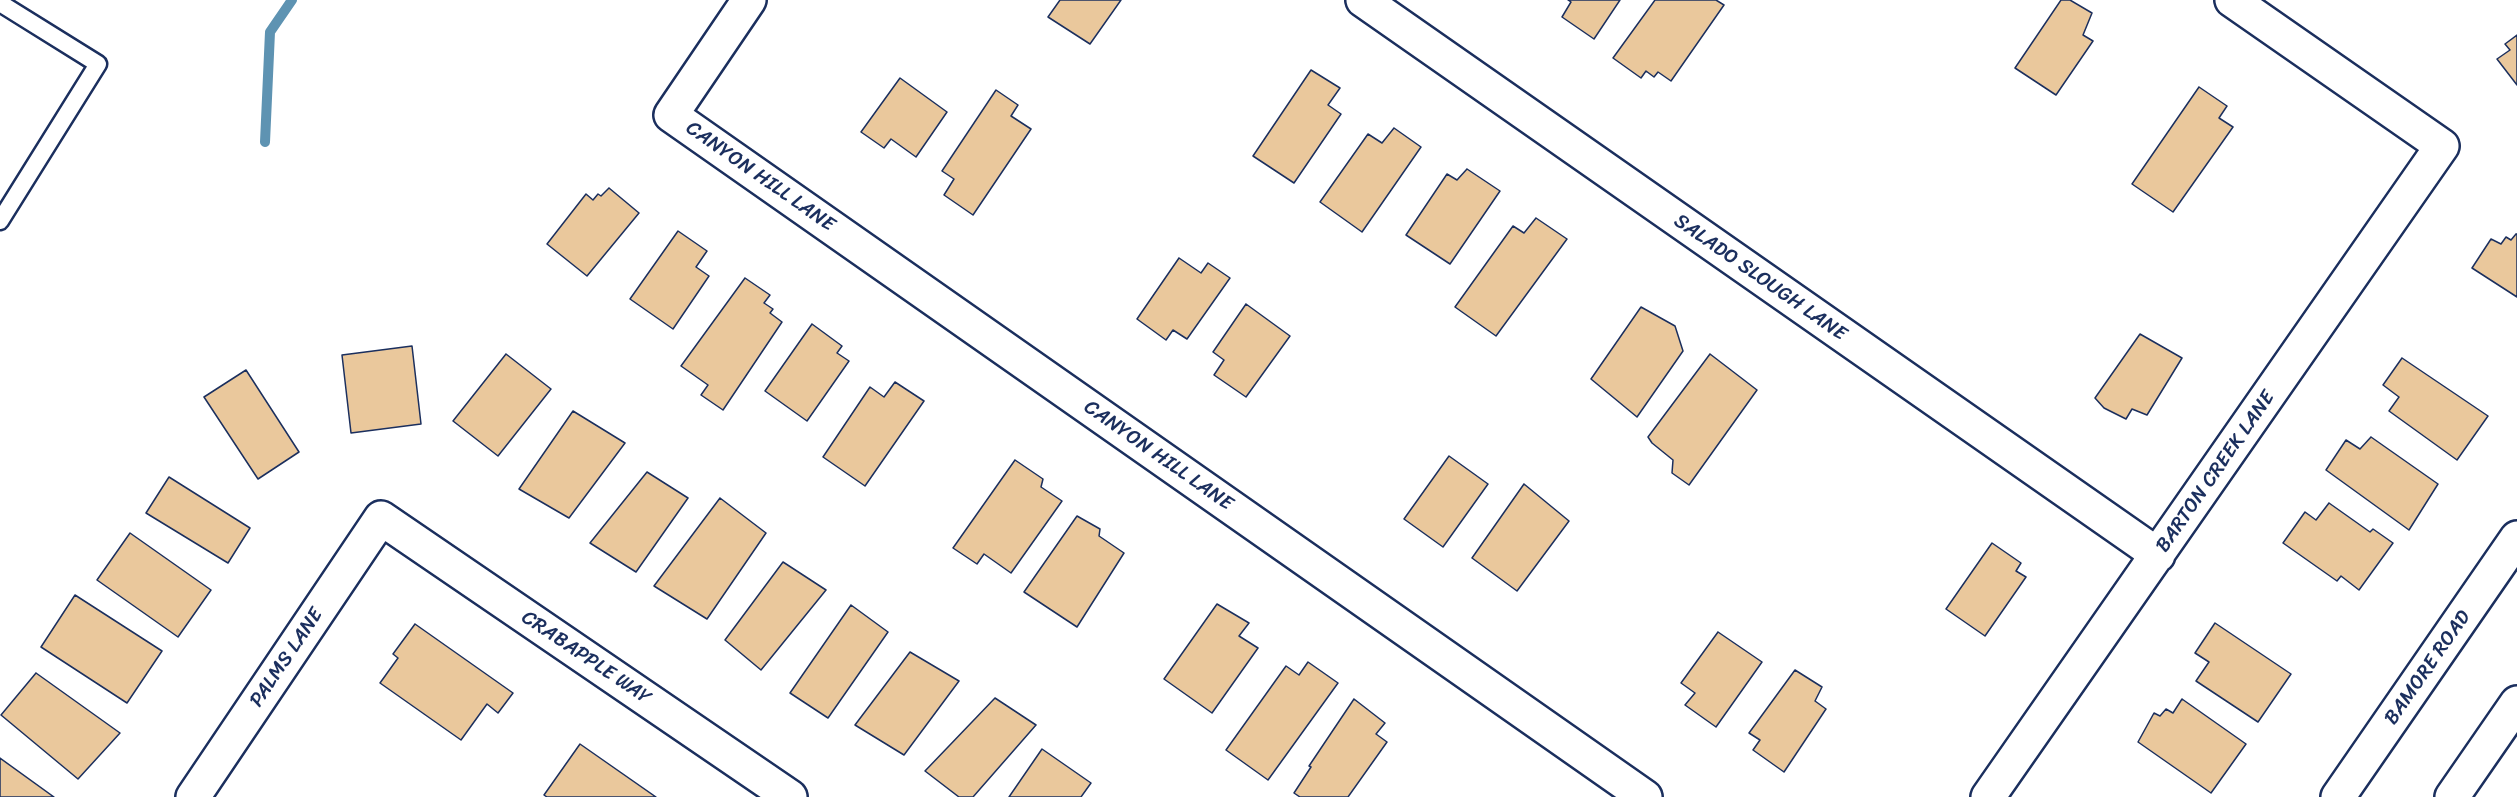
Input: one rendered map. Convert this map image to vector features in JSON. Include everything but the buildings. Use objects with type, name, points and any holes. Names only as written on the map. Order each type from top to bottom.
[{"type":"street","name":"CANYON HILL LANE","points":[[749,0],[671,115],[1645,797]]},
{"type":"street","name":"SALADO SLOUGH LANE","points":[[1363,0],[2158,555]]},
{"type":"street","name":"BARTON CREEK LANE","points":[[1988,797],[2442,146],[2232,0]]},
{"type":"street","name":"CRABAPPLE WAY","points":[[381,518],[787,796]]},
{"type":"street","name":"PALMS LANE","points":[[194,797],[381,518]]},
{"type":"street","name":"BAMORE ROAD","points":[[2338,797],[2517,538]]},
{"type":"street","points":[[2452,797],[2517,703]]},
{"type":"lane","points":[[0,3],[98,64],[0,221]]},
{"type":"waterway","points":[[265,142],[270,32],[292,0]]}]
